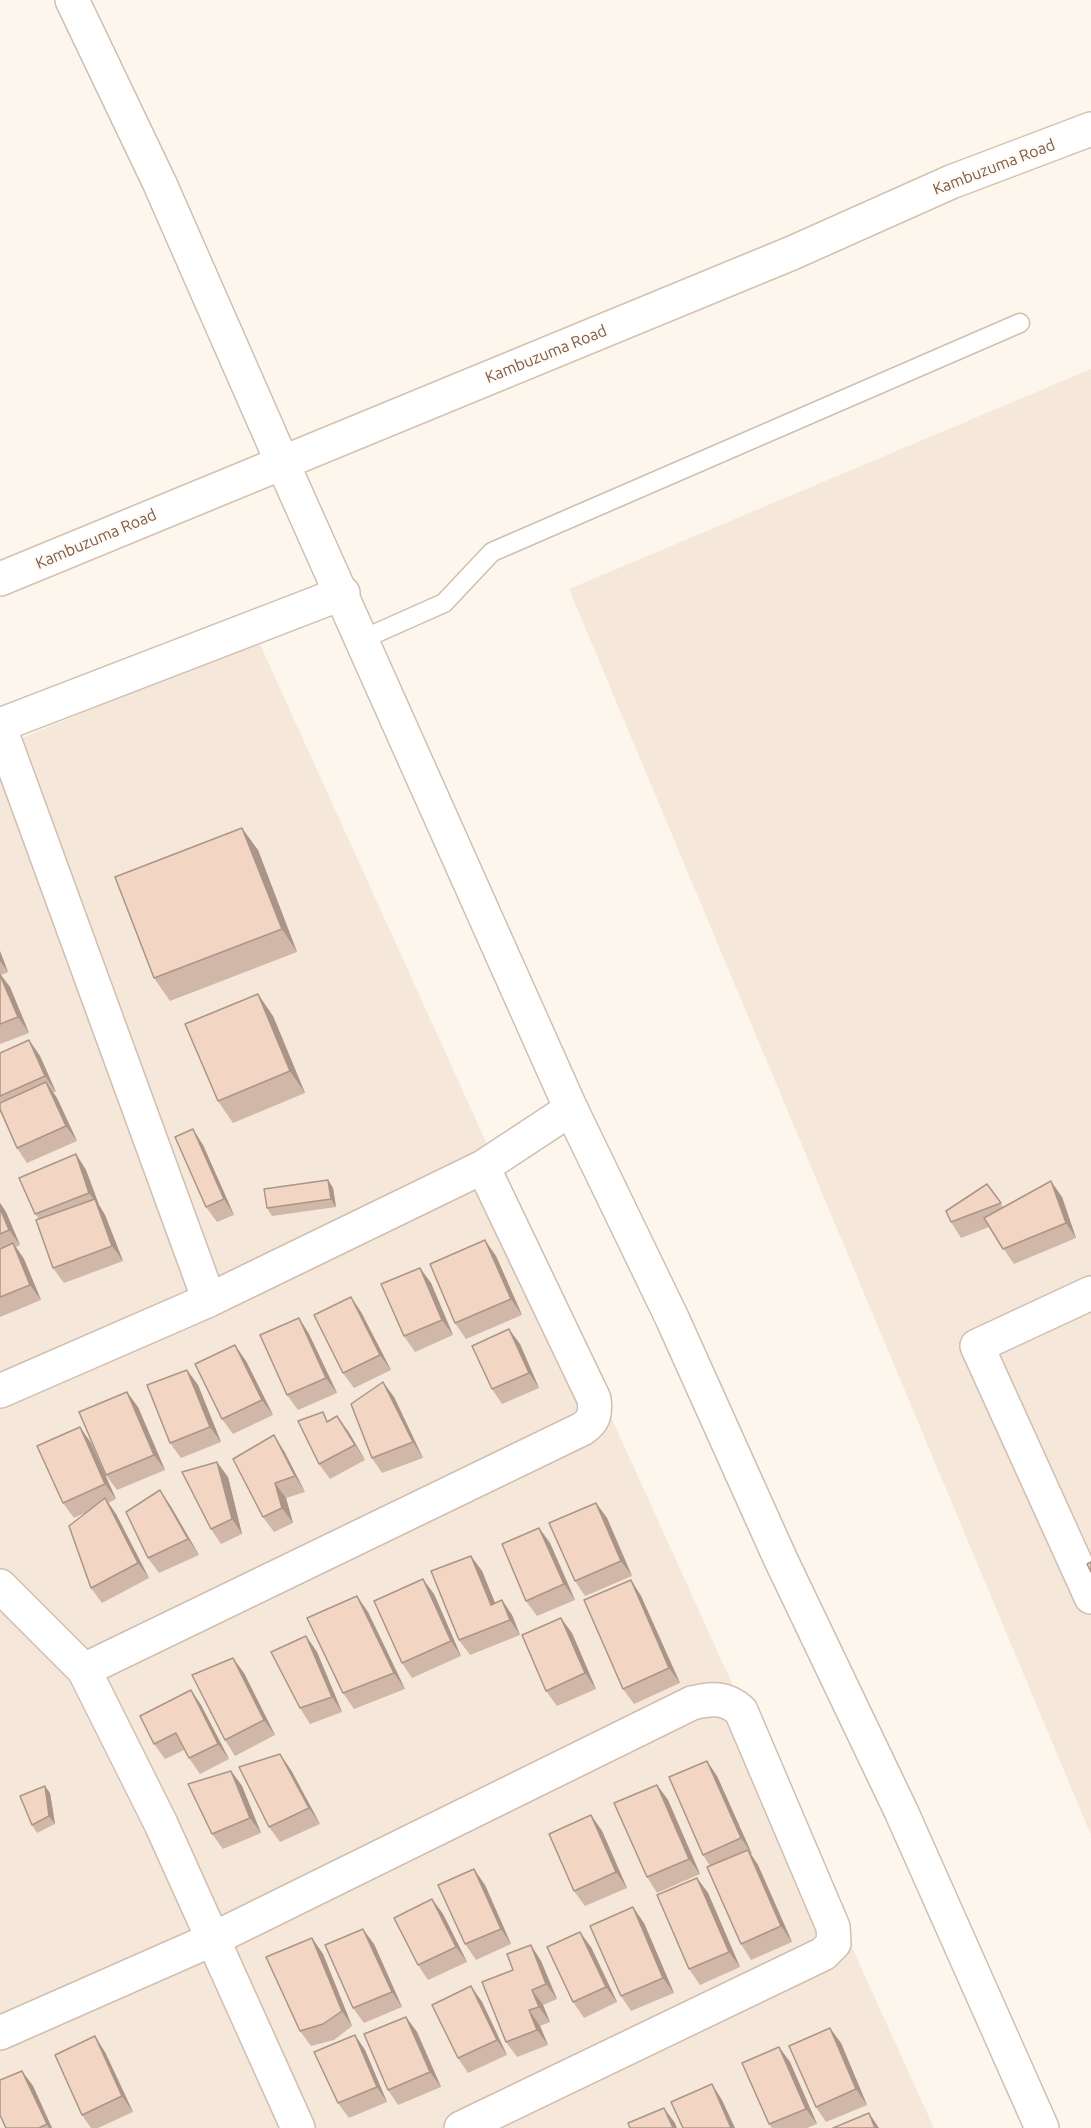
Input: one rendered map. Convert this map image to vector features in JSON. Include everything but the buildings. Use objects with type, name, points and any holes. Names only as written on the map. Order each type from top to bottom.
[{"type":"street","points":[[72,0],[160,184],[571,1109],[672,1318],[780,1558],[901,1811],[1042,2128]]},
{"type":"street","name":"Kambuzuma Road","points":[[0,579],[792,253],[951,182],[1091,129]]},
{"type":"street","points":[[209,1300],[0,727],[343,593]]},
{"type":"street","points":[[0,1391],[209,1300],[483,1167],[571,1109]]},
{"type":"street","points":[[84,1670],[592,1423],[595,1412],[594,1399],[483,1167]]},
{"type":"street","points":[[1091,1293],[977,1346],[1091,1597]]},
{"type":"street","points":[[0,1586],[84,1670],[161,1824],[211,1940],[298,2128]]},
{"type":"street","points":[[0,2033],[211,1940],[692,1703],[710,1698],[732,1704],[741,1711],[833,1927],[834,1943],[823,1954],[461,2128]]},
{"type":"lane","points":[[363,639],[444,603],[492,552],[1020,323]]},
{"type":"shaded area","points":[[1091,369],[1091,1835],[569,589]]},
{"type":"shaded area","points":[[258,640],[934,2128],[0,2128],[0,747]]}]
